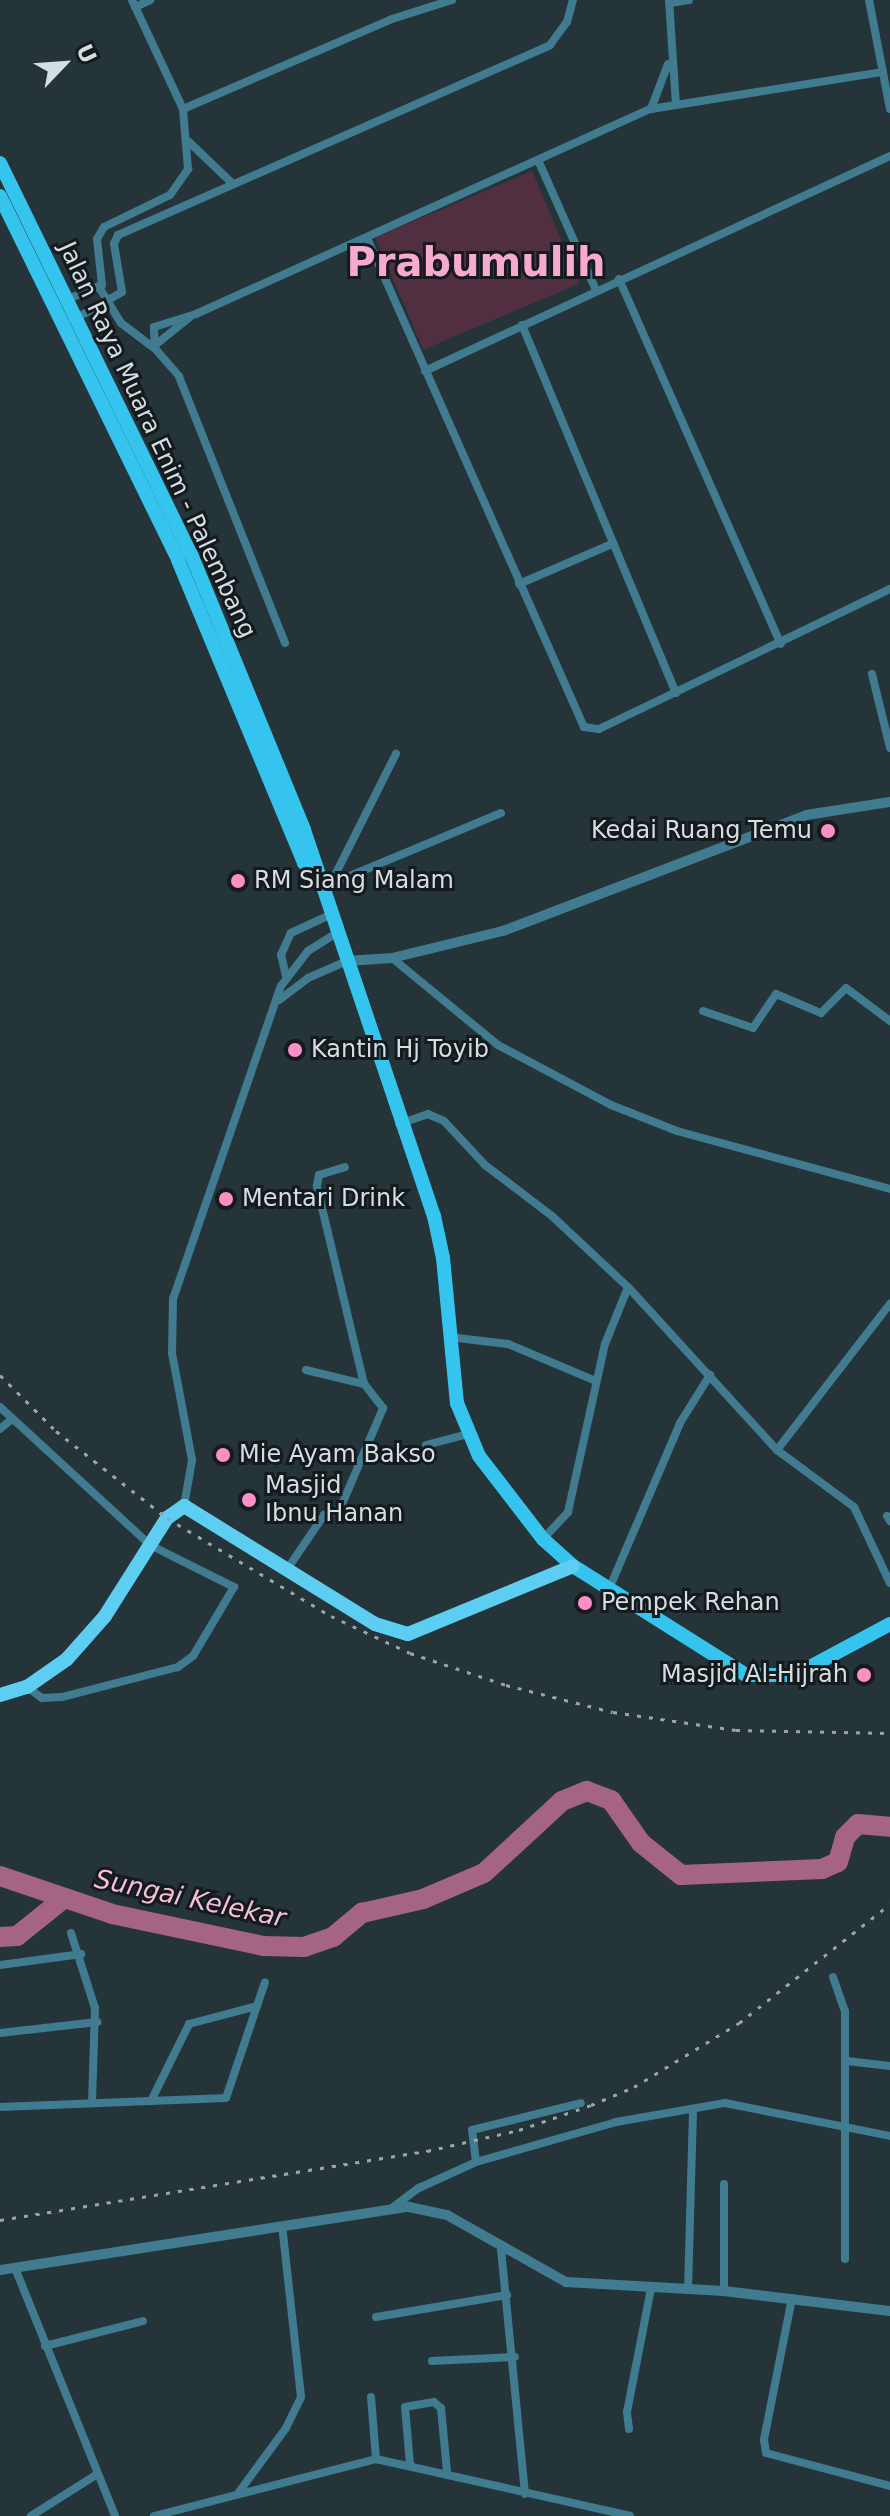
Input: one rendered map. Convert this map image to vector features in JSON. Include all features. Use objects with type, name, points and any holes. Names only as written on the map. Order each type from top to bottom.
[{"type":"highway","points":[[0,1695],[27,1687],[67,1659],[105,1616],[175,1508],[184,1506],[375,1624],[408,1634],[573,1566]]},
{"type":"main road","name":"Jalan Raya Muara Enim - Palembang","points":[[0,163],[61,302],[64,325],[178,560],[304,863],[326,886],[330,915],[399,1124],[434,1216],[443,1258],[457,1403],[468,1434],[511,1501],[543,1539],[573,1566],[758,1679],[795,1675],[890,1624]]},
{"type":"main road","name":"Jalan Raya Muara Enim - Palembang","points":[[0,196],[61,302],[77,317],[191,554],[304,830],[315,873]]},
{"type":"street","points":[[61,302],[99,287],[104,280],[99,233],[180,187],[188,169],[189,142],[183,109],[134,4],[151,0]]},
{"type":"street","points":[[183,109],[392,19],[452,0]]},
{"type":"street","points":[[64,325],[107,304],[122,292],[114,244],[118,235],[550,45],[567,22],[573,0]]},
{"type":"street","points":[[676,105],[670,56],[669,2],[689,0]]},
{"type":"street","points":[[869,0],[890,109]]},
{"type":"street","points":[[651,109],[670,56]]},
{"type":"street","points":[[154,347],[154,327],[190,317],[651,109],[883,72]]},
{"type":"street","points":[[189,142],[233,184]]},
{"type":"street","points":[[425,371],[890,156]]},
{"type":"street","points":[[538,160],[596,290]]},
{"type":"street","points":[[367,238],[584,727],[599,729],[890,589]]},
{"type":"street","points":[[619,279],[781,644]]},
{"type":"street","points":[[99,287],[107,304],[132,335],[154,347],[179,376],[285,643]]},
{"type":"street","points":[[154,347],[190,317]]},
{"type":"street","points":[[522,325],[676,693]]},
{"type":"street","points":[[519,584],[614,543]]},
{"type":"street","points":[[872,674],[890,748]]},
{"type":"street","points":[[326,886],[396,754]]},
{"type":"street","points":[[278,1001],[308,978],[347,961],[392,958],[503,931],[806,815],[890,802]]},
{"type":"street","points":[[326,886],[501,813]]},
{"type":"street","points":[[286,976],[281,955],[291,933],[330,915]]},
{"type":"street","points":[[184,1506],[192,1460],[172,1353],[173,1299],[286,976],[308,951],[337,933]]},
{"type":"street","points":[[392,958],[498,1045],[611,1105],[677,1131],[890,1189]]},
{"type":"street","points":[[703,1011],[753,1028],[776,994],[821,1013],[846,988],[890,1021]]},
{"type":"street","points":[[399,1124],[428,1114],[444,1121],[485,1165],[552,1216],[628,1287],[777,1450],[854,1507],[890,1583]]},
{"type":"street","points":[[288,1568],[324,1515],[340,1509],[375,1433],[383,1408],[364,1384],[316,1179],[345,1167]]},
{"type":"street","points":[[543,1539],[568,1512],[596,1381],[628,1287]]},
{"type":"street","points":[[777,1450],[890,1304]]},
{"type":"street","points":[[449,1337],[508,1344],[596,1381]]},
{"type":"street","points":[[306,1370],[364,1384]]},
{"type":"street","points":[[609,1589],[680,1423],[710,1375]]},
{"type":"street","points":[[0,1407],[150,1545],[234,1587],[193,1656],[178,1667],[62,1697],[42,1698],[27,1687]]},
{"type":"street","points":[[0,1429],[12,1419]]},
{"type":"street","points":[[426,1445],[468,1434]]},
{"type":"street","points":[[71,1933],[81,1954],[97,2022],[92,2102]]},
{"type":"street","points":[[0,1965],[81,1954]]},
{"type":"street","points":[[833,1977],[845,2011],[849,2128],[845,2259]]},
{"type":"street","points":[[0,2107],[226,2098],[265,1982]]},
{"type":"street","points":[[151,2101],[189,2024],[257,2006]]},
{"type":"street","points":[[0,2033],[97,2022]]},
{"type":"street","points":[[847,2061],[890,2066]]},
{"type":"street","points":[[476,2162],[472,2130],[581,2103]]},
{"type":"street","points":[[391,2209],[419,2188],[476,2162],[616,2122],[693,2109],[741,2103],[890,2136]]},
{"type":"street","points":[[688,2290],[693,2109]]},
{"type":"street","points":[[724,2184],[724,2291]]},
{"type":"street","points":[[0,2270],[391,2209],[426,2208],[447,2215],[501,2249],[566,2282],[724,2291],[890,2311]]},
{"type":"street","points":[[238,2492],[286,2428],[301,2397],[282,2226]]},
{"type":"street","points":[[501,2249],[515,2357],[525,2494]]},
{"type":"street","points":[[15,2268],[115,2516]]},
{"type":"street","points":[[629,2429],[627,2412],[651,2289]]},
{"type":"street","points":[[376,2317],[507,2295]]},
{"type":"street","points":[[792,2298],[764,2440],[766,2453],[890,2486]]},
{"type":"street","points":[[45,2346],[143,2321]]},
{"type":"street","points":[[432,2361],[515,2357]]},
{"type":"street","points":[[371,2397],[376,2459]]},
{"type":"street","points":[[410,2464],[405,2407],[434,2402],[441,2408],[447,2472]]},
{"type":"street","points":[[154,2516],[376,2459],[447,2472],[525,2494],[630,2516]]},
{"type":"street","points":[[31,2516],[96,2475]]},
{"type":"shaded area","points":[[532,171],[580,283],[423,350],[376,237]]},
{"type":"waterway","name":"Sungai Kelekar","points":[[0,1876],[112,1914],[264,1946],[304,1947],[333,1937],[362,1913],[423,1899],[484,1873],[562,1801],[587,1791],[611,1800],[641,1843],[681,1875],[822,1869],[838,1862],[845,1837],[858,1824],[890,1827]]},
{"type":"waterway","points":[[0,1937],[17,1936],[62,1900]]},
{"type":"railway","points":[[0,1375],[56,1431],[167,1518],[331,1616],[410,1653],[506,1685],[613,1712],[736,1730],[890,1733]]},
{"type":"railway","points":[[0,2220],[427,2151],[519,2130],[591,2105],[634,2087],[739,2023],[890,1904]]},
{"type":"place","name":"Kedai Ruang Temu","points":[[828,831]]},
{"type":"place","name":"RM Siang Malam","points":[[238,881]]},
{"type":"place","name":"Kantin Hj Toyib","points":[[295,1050]]},
{"type":"place","name":"Mentari Drink","points":[[226,1199]]},
{"type":"place","name":"Mie Ayam Bakso","points":[[223,1455]]},
{"type":"place","name":"Masjid Ibnu Hanan","points":[[249,1500]]},
{"type":"place","name":"Pempek Rehan","points":[[585,1603]]},
{"type":"place","name":"Masjid Al-Hijrah","points":[[864,1675]]},
{"type":"district","name":"Prabumulih","points":[[476,262]]}]
